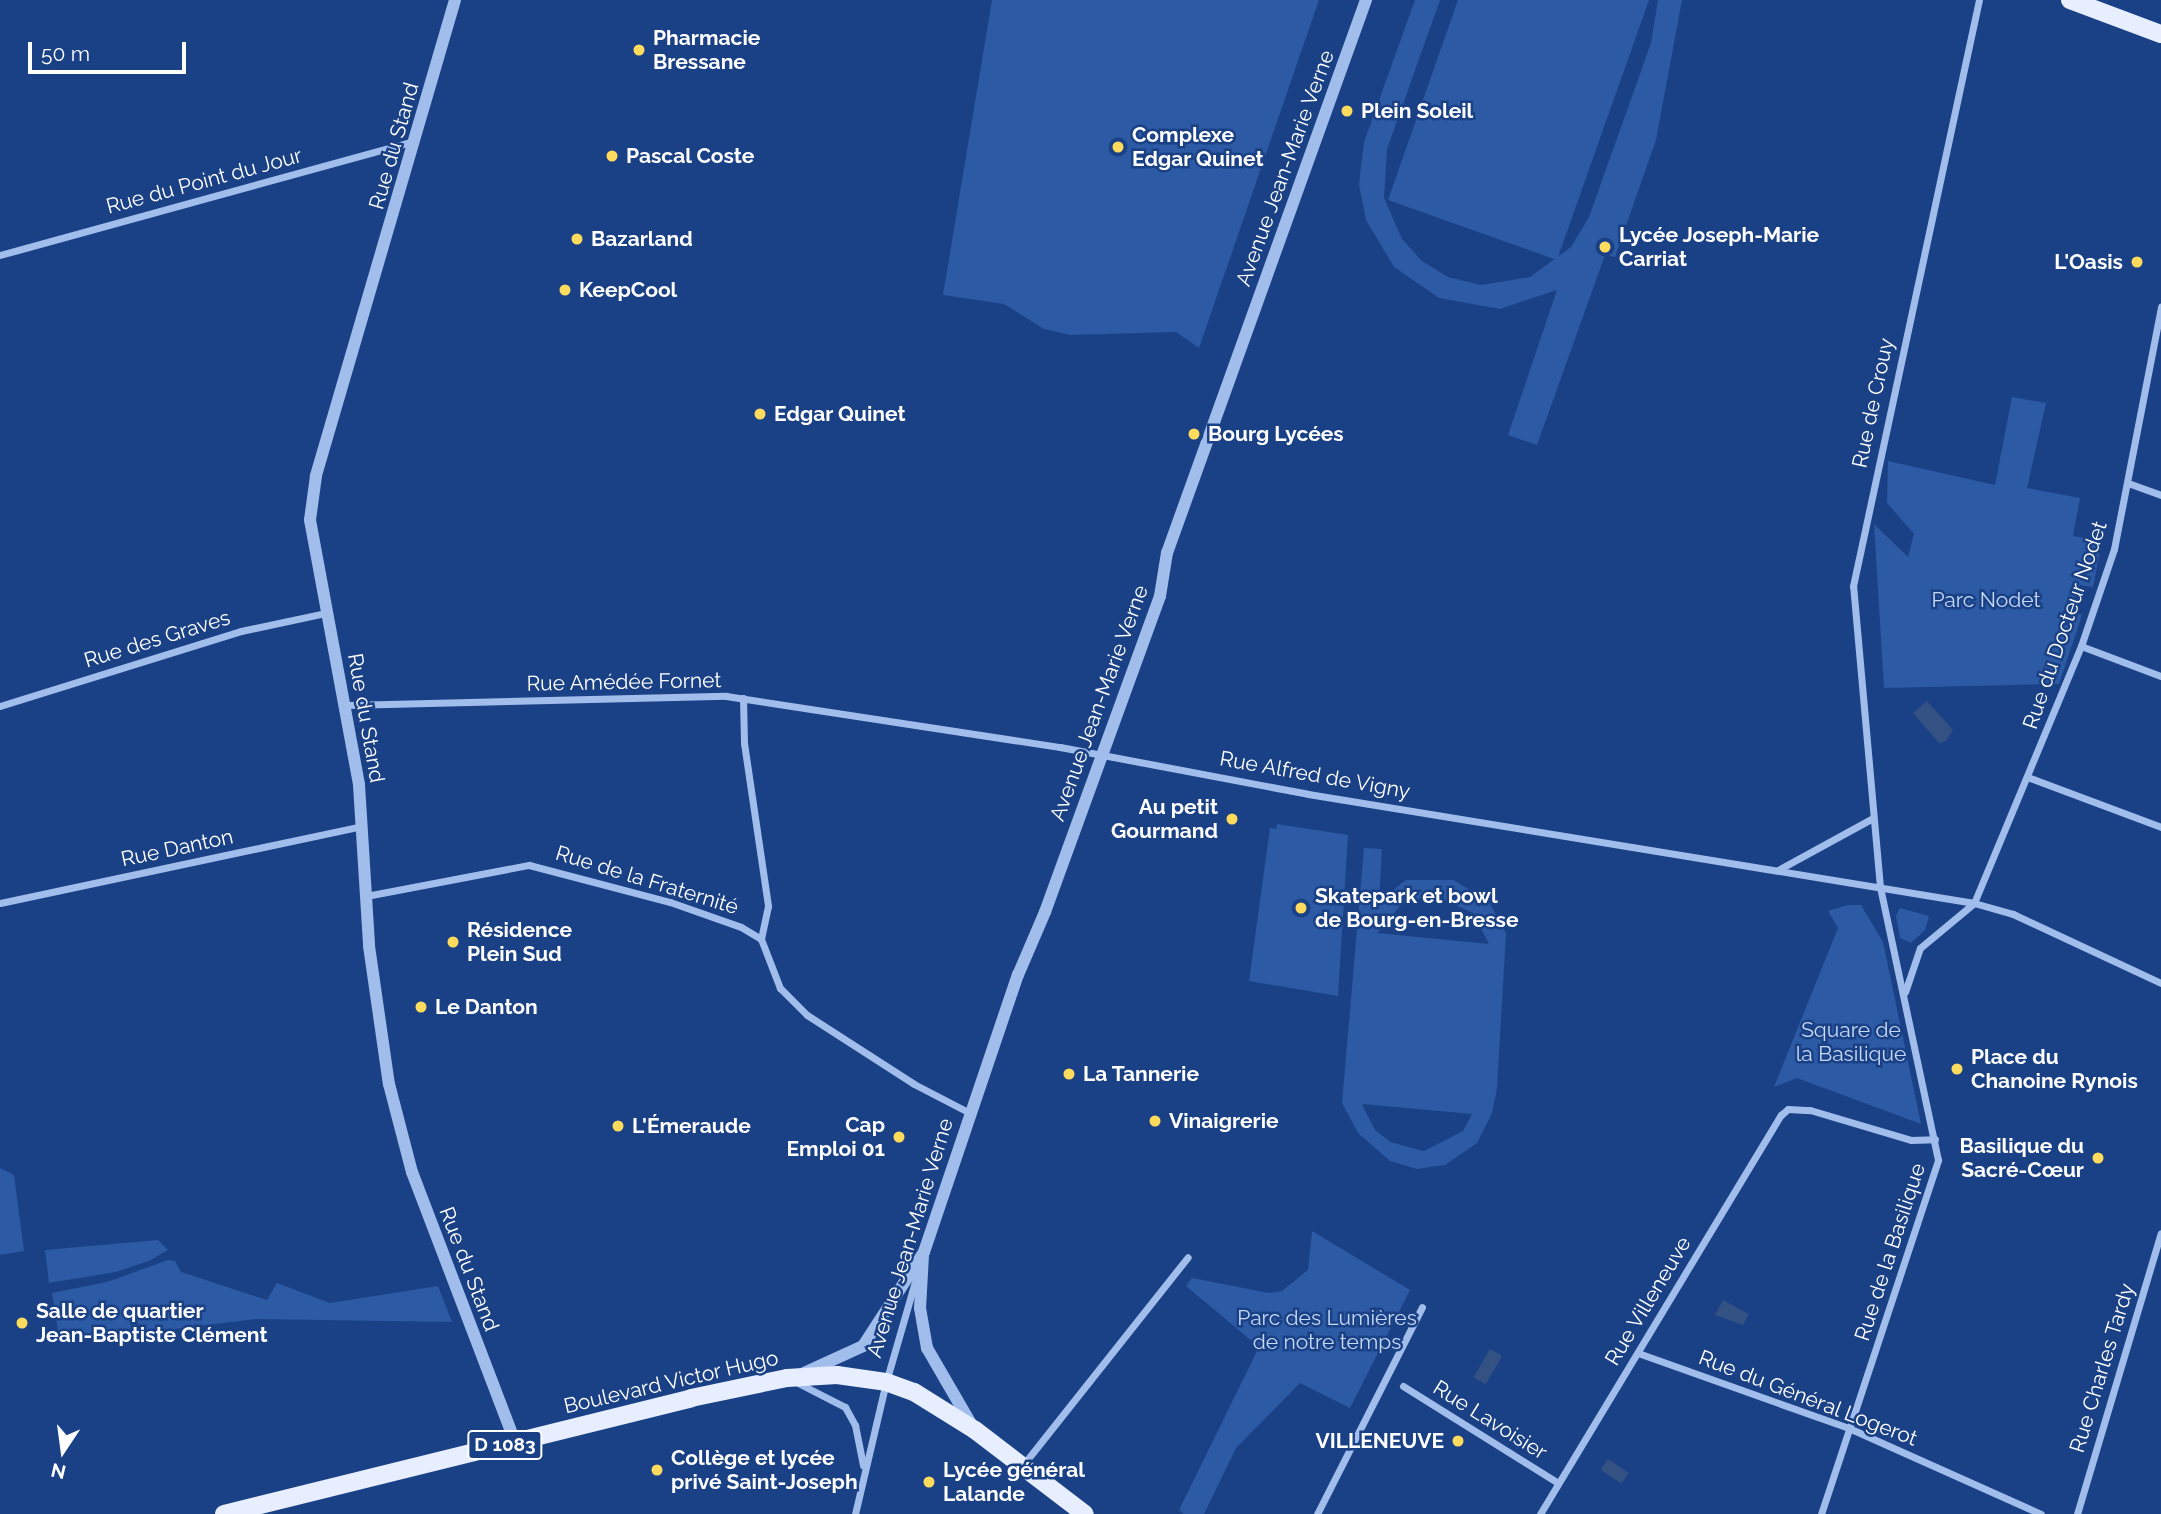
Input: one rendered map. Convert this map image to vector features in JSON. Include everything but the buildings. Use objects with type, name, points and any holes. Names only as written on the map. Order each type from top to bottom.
[{"type":"main road","points":[[2070,0],[2161,34]]},
{"type":"main road","name":"Boulevard Victor Hugo","points":[[224,1514],[787,1378],[837,1375],[886,1381]]},
{"type":"main road","name":"D 1083","points":[[886,1381],[914,1392],[975,1430],[1085,1514]]},
{"type":"street","name":"Rue du Stand","points":[[455,0],[311,499],[312,540],[347,705],[362,826],[366,896],[389,1084],[412,1172],[515,1442]]},
{"type":"street","name":"Avenue Jean-Marie Verne","points":[[855,1514],[886,1381],[924,1252],[970,1113],[1160,596],[1172,540],[1366,0]]},
{"type":"street","name":"Rue de Crouy","points":[[1880,887],[1853,586],[1979,0]]},
{"type":"street","name":"Rue du Point du Jour","points":[[0,255],[416,140]]},
{"type":"street","name":"Rue du Docteur Nodet","points":[[1974,903],[2030,778],[2081,646],[2114,549],[2161,307]]},
{"type":"street","points":[[2128,483],[2161,495]]},
{"type":"street","name":"Rue des Graves","points":[[0,706],[241,631],[326,613]]},
{"type":"street","points":[[2081,646],[2161,676]]},
{"type":"street","name":"Rue Amédée Fornet","points":[[347,705],[402,707],[650,695],[743,698],[744,743],[768,905],[761,939]]},
{"type":"street","name":"Rue Alfred de Vigny","points":[[743,698],[1101,755],[1974,903],[2013,914],[2161,983]]},
{"type":"street","points":[[2030,778],[2161,827]]},
{"type":"street","points":[[1777,870],[1873,818]]},
{"type":"street","name":"Rue Danton","points":[[0,903],[362,826]]},
{"type":"street","name":"Rue de la Fraternité","points":[[366,896],[529,865],[610,885],[741,928],[761,939]]},
{"type":"street","name":"Rue de la Basilique","points":[[1821,1514],[1938,1160],[1936,1139],[1880,887]]},
{"type":"street","points":[[1904,996],[1920,948],[1974,903]]},
{"type":"street","points":[[761,939],[780,988],[807,1015],[914,1084],[970,1113]]},
{"type":"street","name":"Rue Villeneuve","points":[[1540,1514],[1775,1122],[1788,1109],[1810,1110],[1910,1140],[1936,1139]]},
{"type":"street","name":"Rue Charles Tardy","points":[[2077,1514],[2161,1233]]},
{"type":"street","points":[[787,1378],[837,1362],[863,1346],[924,1252]]},
{"type":"street","points":[[924,1252],[920,1308],[927,1348],[975,1430]]},
{"type":"street","points":[[1023,1466],[1188,1257]]},
{"type":"street","points":[[1317,1514],[1422,1307]]},
{"type":"street","name":"Rue du Général Logerot","points":[[1638,1353],[1851,1429],[2041,1514]]},
{"type":"street","points":[[787,1378],[845,1407],[855,1425],[864,1472]]},
{"type":"street","name":"Rue Lavoisier","points":[[1403,1386],[1558,1483]]},
{"type":"green space","name":"Complexe Edgar Quinet","points":[[992,0],[1319,0],[1199,348],[1176,332],[1070,335],[1044,329],[1004,304],[943,295]]},
{"type":"green space","points":[[1415,0],[1440,0],[1387,149],[1384,198],[1402,239],[1422,261],[1448,277],[1481,285],[1530,277],[1571,247],[1589,217],[1651,43],[1658,0],[1682,0],[1656,140],[1615,257],[1605,255],[1537,445],[1508,435],[1557,290],[1500,309],[1439,298],[1394,267],[1366,220],[1359,184],[1364,142]]},
{"type":"green space","points":[[1458,0],[1649,0],[1557,260],[1388,200]]},
{"type":"green space","name":"Parc Nodet","points":[[2012,397],[2046,403],[2027,488],[2080,498],[2073,536],[2102,541],[2093,587],[2080,585],[2071,610],[2082,615],[2059,684],[1884,688],[1874,524],[1908,557],[1914,534],[1887,503],[1888,461],[1995,485]]},
{"type":"green space","name":"Skatepark et bowl de Bourg-en-Bresse","points":[[1277,824],[1348,835],[1338,996],[1249,981],[1270,828],[1276,829]]},
{"type":"green space","points":[[1364,848],[1382,849],[1379,901],[1406,880],[1453,880],[1488,900],[1506,933],[1497,1088],[1492,1113],[1477,1143],[1445,1165],[1417,1169],[1390,1161],[1358,1133],[1342,1103]],"holes":[[[1431,894],[1473,913],[1489,944],[1377,933],[1400,906]],[[1363,1104],[1472,1114],[1463,1131],[1424,1151],[1390,1142],[1375,1130]]]},
{"type":"green space","name":"Square de la Basilique","points":[[1848,905],[1861,905],[1883,942],[1921,1124],[1797,1078],[1774,1087],[1838,928],[1828,911]]},
{"type":"green space","points":[[1900,908],[1929,916],[1925,930],[1911,943],[1900,938],[1896,916]]},
{"type":"green space","points":[[0,1168],[14,1175],[24,1251],[0,1255]]},
{"type":"green space","name":"Parc des Lumières de notre temps","points":[[1312,1231],[1410,1290],[1350,1408],[1300,1383],[1236,1448],[1204,1514],[1184,1514],[1179,1510],[1259,1347],[1186,1286],[1192,1278],[1269,1293],[1282,1291],[1308,1270]]},
{"type":"green space","points":[[158,1240],[168,1250],[149,1261],[116,1272],[49,1283],[45,1250]]},
{"type":"green space","points":[[168,1260],[175,1261],[181,1272],[267,1300],[277,1283],[330,1303],[438,1286],[452,1322],[256,1319],[60,1343],[52,1293],[107,1282]]},
{"type":"shaded area","points":[[1927,701],[1953,730],[1946,741],[1939,743],[1913,713]]},
{"type":"shaded area","points":[[1723,1300],[1749,1314],[1743,1325],[1715,1315]]},
{"type":"shaded area","points":[[1490,1349],[1502,1356],[1486,1385],[1474,1378]]},
{"type":"shaded area","points":[[1608,1459],[1629,1473],[1621,1484],[1601,1470]]},
{"type":"place","name":"Pharmacie Bressane","points":[[639,50]]},
{"type":"place","name":"Plein Soleil","points":[[1347,111]]},
{"type":"place","name":"Complexe Edgar Quinet","points":[[1118,147]]},
{"type":"place","name":"Pascal Coste","points":[[612,156]]},
{"type":"place","name":"Bazarland","points":[[577,239]]},
{"type":"place","name":"Lycée Joseph-Marie Carriat","points":[[1605,247]]},
{"type":"place","name":"L'Oasis","points":[[2137,262]]},
{"type":"place","name":"KeepCool","points":[[565,290]]},
{"type":"place","name":"Edgar Quinet","points":[[760,414]]},
{"type":"place","name":"Bourg Lycées","points":[[1194,434]]},
{"type":"place","name":"Au petit Gourmand","points":[[1232,819]]},
{"type":"place","name":"Skatepark et bowl de Bourg-en-Bresse","points":[[1301,908]]},
{"type":"place","name":"Résidence Plein Sud","points":[[453,942]]},
{"type":"place","name":"Le Danton","points":[[421,1007]]},
{"type":"place","name":"Place du Chanoine Rynois","points":[[1957,1069]]},
{"type":"place","name":"La Tannerie","points":[[1069,1074]]},
{"type":"place","name":"Vinaigrerie","points":[[1155,1121]]},
{"type":"place","name":"L'Émeraude","points":[[618,1126]]},
{"type":"place","name":"Cap Emploi 01","points":[[899,1137]]},
{"type":"place","name":"Basilique du Sacré-Cœur","points":[[2098,1158]]},
{"type":"place","name":"Salle de quartier Jean-Baptiste Clément","points":[[22,1323]]},
{"type":"place","name":"VILLENEUVE","points":[[1458,1441]]},
{"type":"place","name":"Collège et lycée privé Saint-Joseph","points":[[657,1470]]},
{"type":"place","name":"Lycée général Lalande","points":[[929,1482]]}]
